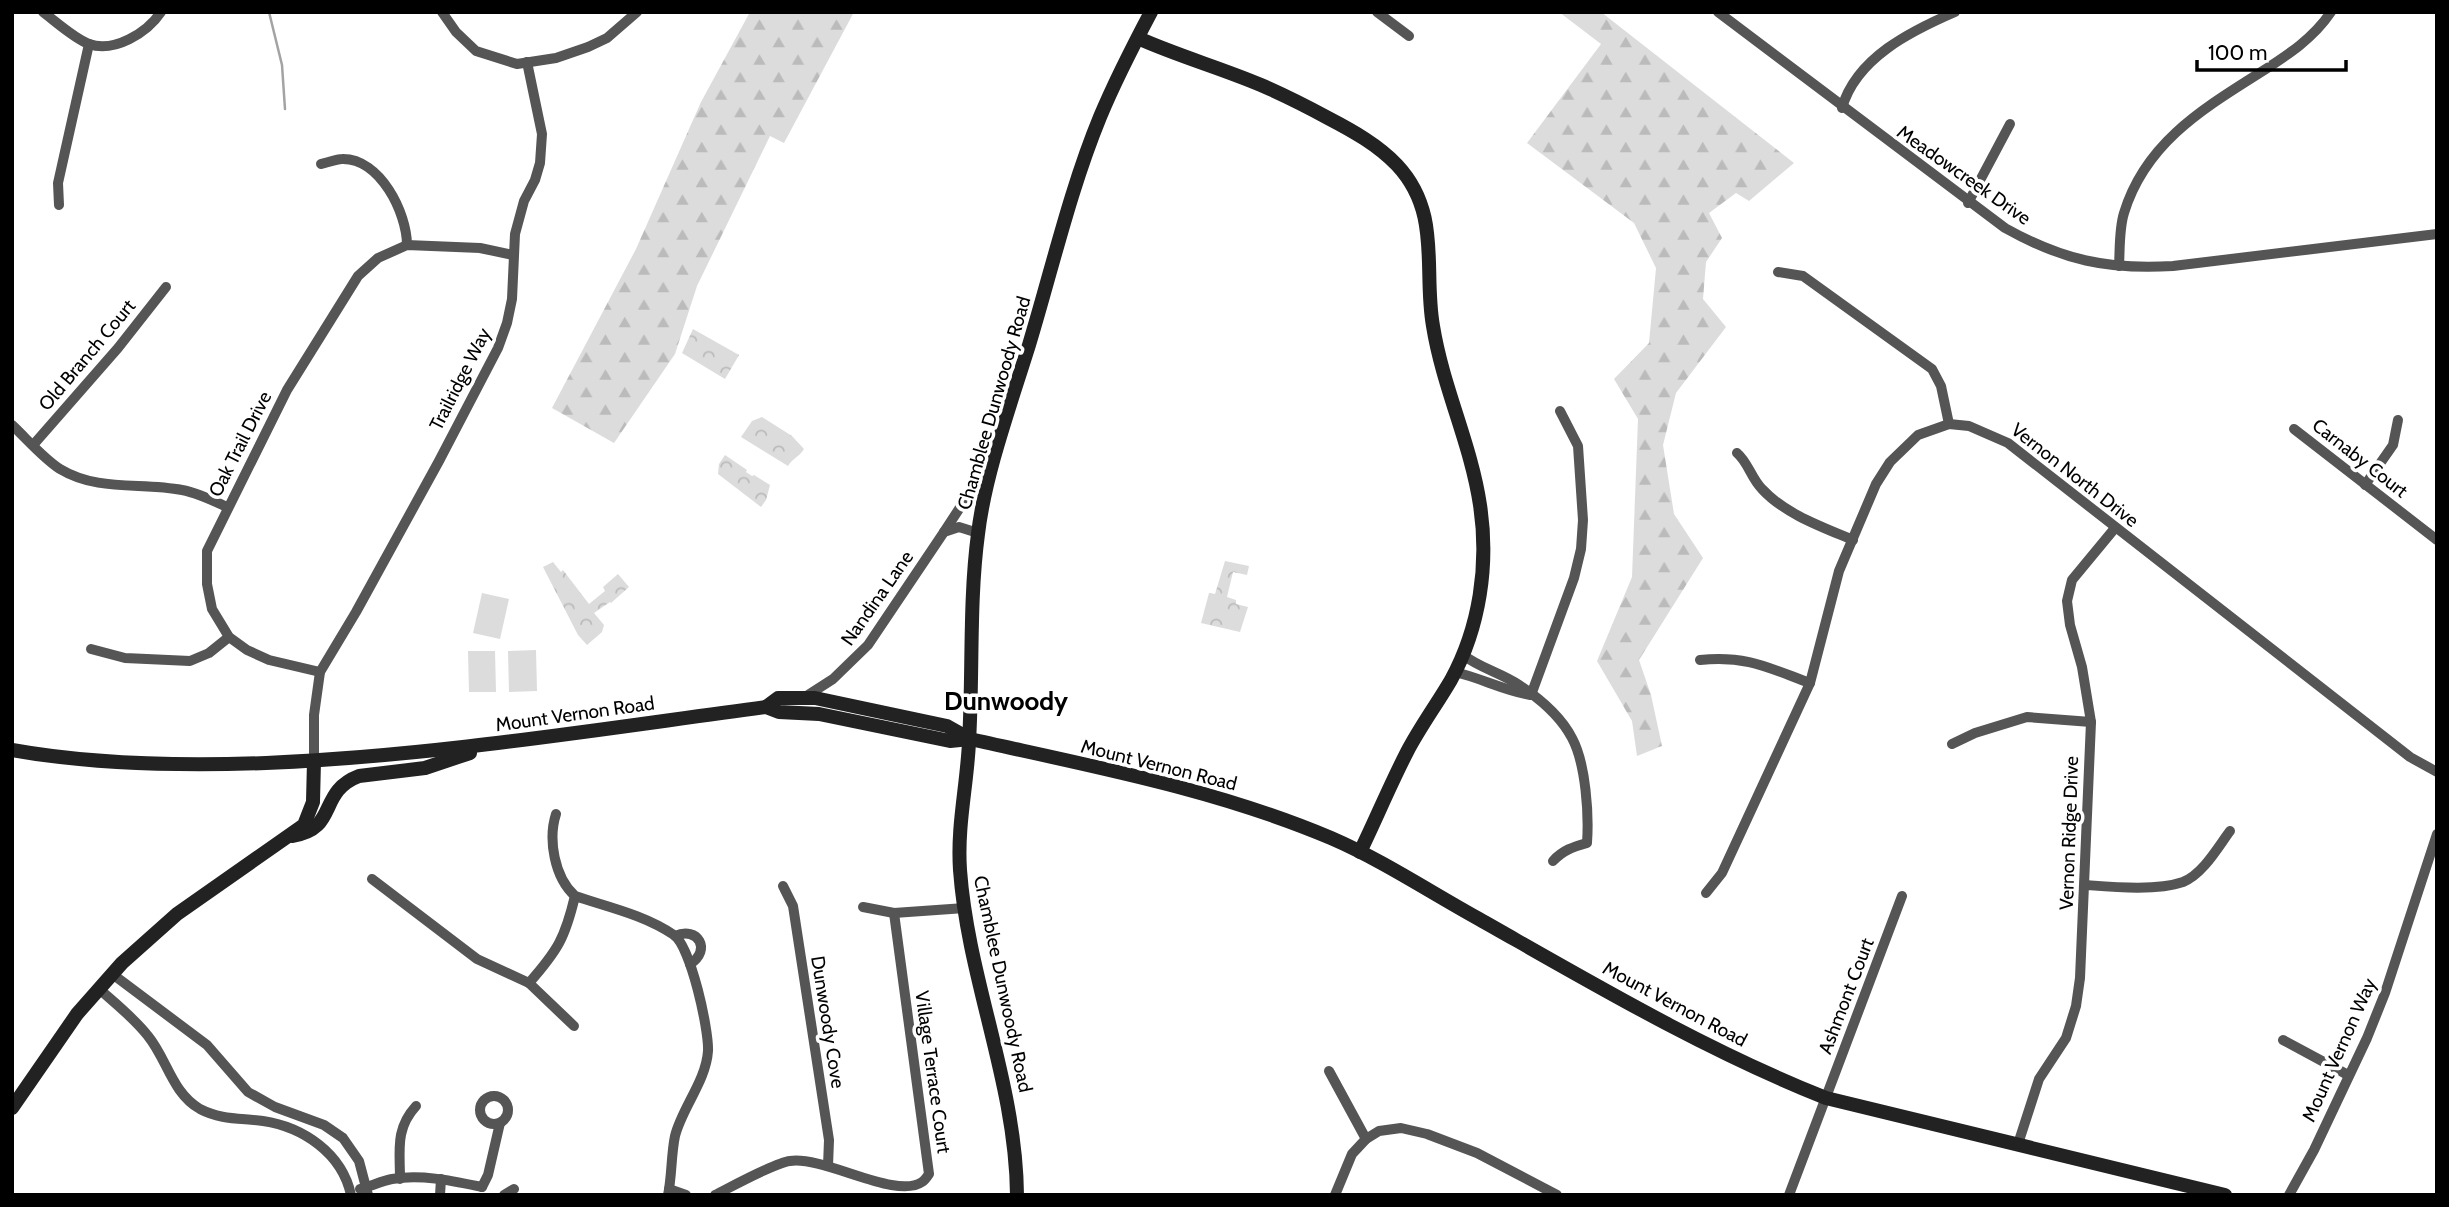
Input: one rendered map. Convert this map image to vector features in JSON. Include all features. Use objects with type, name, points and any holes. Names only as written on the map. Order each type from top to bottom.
[{"type":"main road","name":"Chamblee Dunwoody Road","points":[[1017,1195],[1015,1155],[1003,1074],[965,908],[958,835],[970,738],[978,533],[998,449],[1082,168],[1101,113],[1151,12]]},
{"type":"main road","points":[[1138,38],[1261,85],[1328,117],[1383,152],[1410,181],[1422,206],[1430,241],[1432,321],[1438,355],[1480,505],[1484,545],[1482,582],[1463,655],[1407,752],[1360,852]]},
{"type":"main road","points":[[766,707],[778,698],[805,697],[947,726],[970,738]]},
{"type":"main road","name":"Mount Vernon Road","points":[[12,750],[167,764],[314,761],[484,746],[766,707],[779,712],[819,714],[950,741],[970,738],[1147,779],[1228,801],[1321,834],[1360,852],[1674,1028],[1824,1104],[2018,1144],[2225,1195]]},
{"type":"main road","points":[[290,836],[304,834],[316,828],[335,793],[352,779],[425,768],[461,757],[484,746]]},
{"type":"main road","points":[[12,1108],[66,1029],[111,973],[177,914],[304,825],[312,808],[314,761]]},
{"type":"street","points":[[43,12],[89,44],[109,45],[129,40],[145,30],[161,12]]},
{"type":"street","points":[[442,12],[456,32],[476,51],[517,64],[556,58],[588,47],[607,38],[637,12]]},
{"type":"street","points":[[1377,12],[1409,36]]},
{"type":"street","name":"Meadowcreek Drive","points":[[1718,12],[1968,203],[2039,247],[2078,260],[2140,268],[2174,267],[2437,234]]},
{"type":"street","points":[[1842,108],[1859,77],[1874,60],[1909,33],[1955,12]]},
{"type":"street","points":[[2119,266],[2124,213],[2159,148],[2179,127],[2207,106],[2292,52],[2318,31],[2331,12]]},
{"type":"street","points":[[60,205],[58,183],[89,44]]},
{"type":"street","name":"Trailridge Way","points":[[320,672],[356,612],[498,348],[507,323],[512,299],[513,255],[518,220],[524,201],[536,180],[540,163],[542,134],[527,62]]},
{"type":"street","points":[[1968,203],[2010,124]]},
{"type":"street","points":[[321,164],[344,158],[365,166],[377,175],[389,188],[399,207],[404,220],[407,245]]},
{"type":"street","name":"Oak Trail Drive","points":[[320,672],[269,660],[247,650],[229,637],[212,609],[207,584],[206,551],[287,390],[358,276],[378,258],[407,245],[480,248],[513,255]]},
{"type":"street","points":[[1706,893],[1722,873],[1810,683],[1839,571],[1876,484],[1890,462],[1918,435],[1949,424],[1941,386],[1932,369],[1803,276],[1778,272]]},
{"type":"street","name":"Old Branch Court","points":[[34,444],[118,348],[166,287]]},
{"type":"street","points":[[1531,695],[1574,578],[1581,549],[1583,520],[1578,446],[1560,411]]},
{"type":"street","points":[[2365,485],[2392,445],[2398,420]]},
{"type":"street","name":"Vernon North Drive","points":[[1949,424],[1969,426],[2008,443],[2410,757],[2437,772]]},
{"type":"street","points":[[12,425],[59,468],[80,478],[108,485],[180,489],[203,495],[227,508]]},
{"type":"street","name":"Carnaby Court","points":[[2294,429],[2437,540]]},
{"type":"street","name":"Nandina Lane","points":[[805,697],[833,680],[868,645],[998,449]]},
{"type":"street","points":[[1737,453],[1763,492],[1799,516],[1853,540]]},
{"type":"street","points":[[944,532],[959,527],[978,533]]},
{"type":"street","name":"Vernon Ridge Drive","points":[[2018,1144],[2039,1079],[2066,1038],[2077,1006],[2091,722],[2067,601],[2072,580],[2115,528]]},
{"type":"street","points":[[91,649],[125,658],[190,661],[209,653],[229,637]]},
{"type":"street","points":[[1463,655],[1476,665],[1521,686],[1559,718],[1573,740],[1589,816],[1587,843],[1571,847],[1553,861]]},
{"type":"street","points":[[1700,660],[1747,660],[1810,683]]},
{"type":"street","points":[[1455,671],[1507,690],[1531,695]]},
{"type":"street","points":[[314,761],[314,715],[320,672]]},
{"type":"street","points":[[833,680],[835,693],[843,703]]},
{"type":"street","points":[[1952,744],[1975,733],[2027,717],[2091,722]]},
{"type":"street","points":[[556,814],[551,829],[551,846],[567,888],[575,895],[639,917],[675,936],[684,945],[697,984],[708,1051],[705,1065],[675,1135],[668,1192],[686,1195]]},
{"type":"street","points":[[2085,885],[2155,887],[2184,881],[2204,865],[2231,831]]},
{"type":"street","name":"Mount Vernon Way","points":[[2289,1195],[2314,1150],[2367,1038],[2385,993],[2437,834]]},
{"type":"street","points":[[372,879],[477,959],[530,982],[574,1026]]},
{"type":"street","name":"Dunwoody Cove","points":[[783,886],[793,906],[829,1140],[828,1166]]},
{"type":"street","points":[[530,982],[551,958],[564,937],[575,895]]},
{"type":"street","name":"Ashmont Court","points":[[1789,1195],[1902,896]]},
{"type":"street","points":[[863,907],[894,913],[965,908]]},
{"type":"street","name":"Village Terrace Court","points":[[715,1195],[788,1161],[817,1162],[880,1184],[908,1186],[921,1183],[929,1174],[894,913]]},
{"type":"street","points":[[675,936],[684,932],[692,933],[698,939],[701,945],[700,956],[690,964]]},
{"type":"street","points":[[111,973],[207,1045],[248,1092],[275,1107],[313,1120],[334,1131],[355,1154],[367,1191]]},
{"type":"street","points":[[98,988],[148,1036],[175,1084],[194,1105],[219,1116],[268,1122],[309,1137],[332,1155],[346,1178],[351,1193],[367,1191],[400,1179],[441,1179],[484,1191],[500,1124]]},
{"type":"street","points":[[2283,1040],[2348,1075]]},
{"type":"street","points":[[1329,1070],[1366,1139]]},
{"type":"street","points":[[400,1179],[399,1137],[407,1117],[416,1106]]},
{"type":"street","points":[[1335,1195],[1352,1154],[1366,1139],[1379,1131],[1401,1128],[1427,1134],[1477,1153],[1557,1195]]},
{"type":"street","points":[[440,1195],[441,1179]]},
{"type":"street","points":[[503,1195],[514,1189]]},
{"type":"green space","points":[[750,12],[854,12],[784,143],[770,136],[697,286],[675,354],[614,443],[552,408],[636,249],[701,102]]},
{"type":"green space","points":[[1559,12],[1601,12],[1794,163],[1749,201],[1736,193],[1709,213],[1722,238],[1706,262],[1703,299],[1726,327],[1676,393],[1663,445],[1674,514],[1703,558],[1639,660],[1651,695],[1662,746],[1637,756],[1632,721],[1597,661],[1632,577],[1638,419],[1614,379],[1649,343],[1656,268],[1634,223],[1527,143],[1601,44]]},
{"type":"green space","points":[[693,329],[739,355],[725,379],[682,353]]},
{"type":"green space","points":[[762,417],[792,436],[804,449],[788,466],[741,437],[752,421]]},
{"type":"green space","points":[[725,455],[752,476],[770,485],[761,507],[718,474],[719,464]]},
{"type":"green space","points":[[1225,561],[1249,566],[1247,575],[1233,572],[1227,597],[1236,600],[1236,604],[1248,607],[1240,632],[1201,623],[1209,593],[1215,594]]},
{"type":"green space","points":[[553,562],[561,572],[563,570],[589,604],[605,591],[603,587],[618,574],[629,587],[611,603],[594,613],[604,625],[602,632],[587,645],[578,635],[543,567]]},
{"type":"green space","points":[[482,593],[509,599],[500,639],[473,633]]},
{"type":"green space","points":[[536,650],[537,691],[509,692],[508,651]]},
{"type":"green space","points":[[468,651],[495,651],[496,692],[469,692]]},
{"type":"waterway","points":[[269,12],[282,65],[285,109]]},
{"type":"district","name":"Dunwoody","points":[[1006,701]]}]
